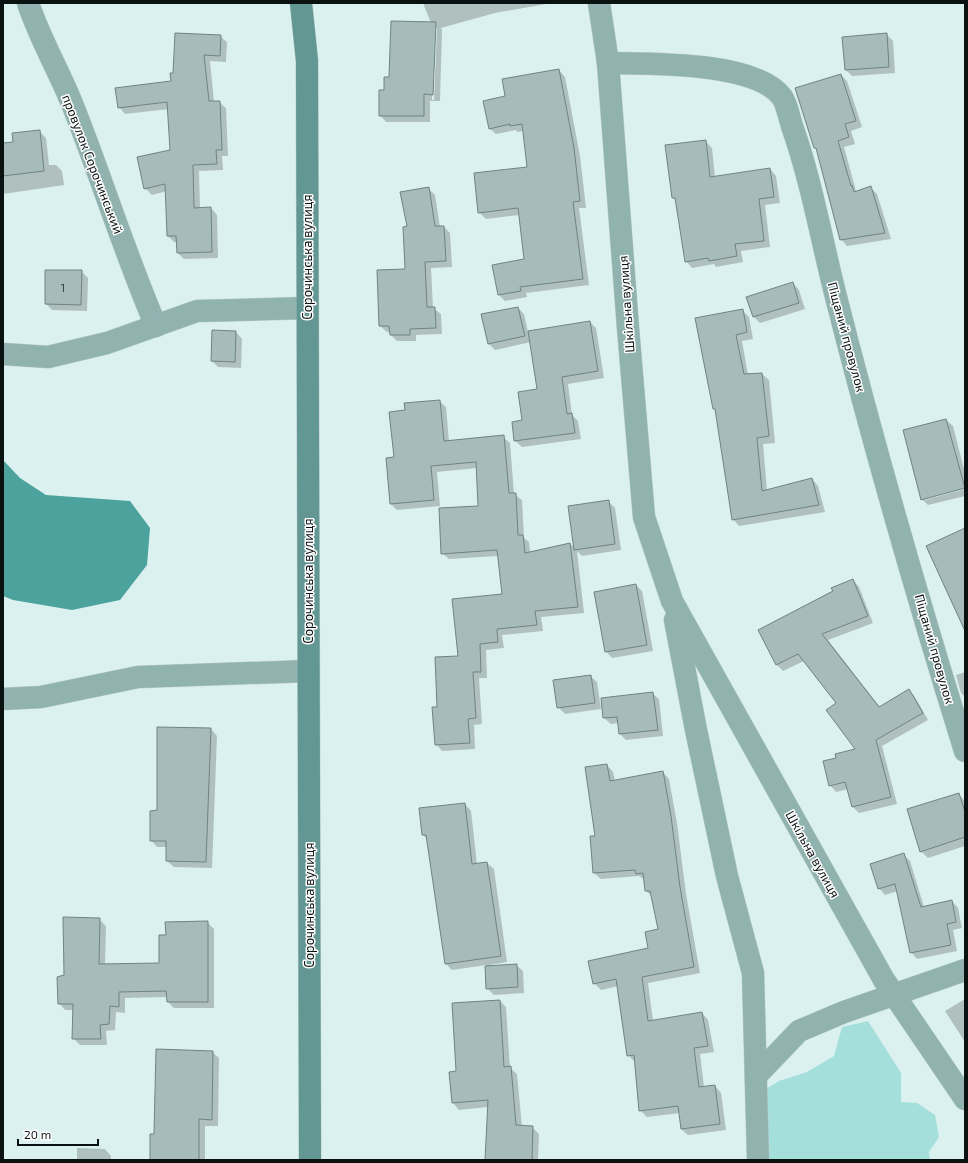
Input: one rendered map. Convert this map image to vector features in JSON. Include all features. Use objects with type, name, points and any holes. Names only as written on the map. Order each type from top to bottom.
[{"type":"main road","name":"Сорочинська вулиця","points":[[301,3],[306,61],[310,1160]]},
{"type":"street","name":"провулок Сорочинський","points":[[28,3],[36,25],[73,106],[133,272],[156,326]]},
{"type":"street","name":"Шкільна вулиця","points":[[598,3],[608,63],[644,517],[672,601],[696,730],[727,876],[753,973],[758,1160]]},
{"type":"street","name":"Піщаний провулок","points":[[608,63],[687,65],[734,73],[767,84],[783,98],[799,145],[836,295],[896,514],[965,751]]},
{"type":"street","points":[[3,354],[48,357],[107,343],[197,311],[307,308]]},
{"type":"street","name":"Шкільна вулиця","points":[[672,601],[884,980],[965,1099]]},
{"type":"street","points":[[3,699],[41,697],[138,677],[308,671]]},
{"type":"street","points":[[756,1076],[798,1031],[844,1012],[895,996],[965,970]]},
{"type":"shaded area","points":[[3,460],[20,478],[46,495],[130,501],[150,528],[147,565],[120,600],[72,610],[13,600],[3,596]]},
{"type":"shaded area","points":[[868,1021],[901,1073],[901,1102],[917,1103],[935,1115],[939,1137],[929,1152],[930,1160],[768,1160],[759,1093],[779,1081],[807,1072],[834,1056],[842,1027]]},
{"type":"building","points":[[391,21],[436,22],[433,95],[424,94],[424,116],[379,116],[379,90],[384,90],[384,77],[389,77]]},
{"type":"building","points":[[175,33],[221,35],[220,56],[204,55],[209,101],[220,101],[222,150],[216,150],[217,164],[193,165],[194,208],[211,207],[212,252],[177,253],[176,236],[167,236],[165,184],[144,189],[137,157],[170,150],[167,102],[118,108],[115,88],[171,81],[170,73],[173,73]]},
{"type":"building","points":[[887,33],[889,67],[845,70],[842,37]]},
{"type":"building","points":[[559,69],[574,148],[580,201],[573,202],[583,279],[520,287],[521,291],[498,295],[492,265],[524,259],[518,208],[478,213],[474,173],[527,167],[522,124],[510,126],[510,124],[489,129],[483,101],[505,96],[502,79]]},
{"type":"building","points":[[841,74],[856,121],[845,124],[849,137],[838,141],[854,192],[871,186],[885,233],[840,240],[816,148],[814,148],[795,88]]},
{"type":"building","points":[[40,130],[44,171],[3,176],[3,143],[13,142],[12,133]]},
{"type":"building","points":[[706,140],[710,177],[770,168],[774,197],[759,199],[764,241],[735,244],[737,256],[709,261],[708,258],[685,262],[675,198],[672,198],[665,145]]},
{"type":"building","points":[[429,187],[435,226],[444,226],[446,261],[425,262],[427,307],[435,307],[436,328],[410,329],[410,335],[390,335],[389,326],[379,326],[377,270],[405,269],[403,227],[407,226],[400,192]]},
{"type":"building","points":[[45,270],[82,270],[81,305],[45,304]]},
{"type":"building","points":[[793,282],[799,303],[753,317],[746,297]]},
{"type":"building","points":[[518,307],[525,336],[488,344],[481,314]]},
{"type":"building","points":[[743,309],[747,332],[736,335],[744,374],[762,373],[769,436],[757,438],[762,491],[812,478],[819,505],[732,520],[715,409],[713,409],[695,318]]},
{"type":"building","points":[[590,321],[598,371],[562,377],[567,414],[572,413],[575,433],[514,441],[512,422],[522,420],[518,392],[537,389],[528,331]]},
{"type":"building","points":[[212,330],[236,331],[235,362],[211,361]]},
{"type":"building","points":[[440,400],[444,441],[504,435],[509,493],[516,493],[518,535],[523,535],[525,553],[570,543],[578,607],[535,611],[537,625],[497,629],[498,642],[480,644],[481,672],[473,672],[476,718],[468,719],[470,743],[435,745],[432,707],[437,707],[435,657],[458,656],[452,599],[502,594],[497,550],[441,554],[439,508],[478,506],[476,462],[431,466],[434,500],[390,504],[386,458],[394,457],[389,412],[405,410],[404,403]]},
{"type":"building","points":[[946,419],[965,488],[921,500],[903,430]]},
{"type":"building","points":[[609,500],[615,544],[574,550],[568,506]]},
{"type":"building","points":[[965,528],[965,631],[926,546]]},
{"type":"building","points":[[853,579],[868,616],[822,634],[879,707],[909,689],[923,713],[876,740],[891,797],[852,807],[845,782],[829,786],[823,761],[836,758],[835,754],[855,749],[826,710],[836,703],[798,654],[776,665],[758,630],[833,591],[831,588]]},
{"type":"building","points":[[636,584],[647,645],[605,652],[594,592]]},
{"type":"building","points":[[591,675],[595,703],[557,708],[553,680]]},
{"type":"building","points":[[653,692],[658,730],[619,734],[617,717],[603,718],[601,698]]},
{"type":"building","points":[[157,727],[211,728],[206,862],[166,861],[166,841],[150,841],[150,811],[157,810]]},
{"type":"building","points":[[607,764],[610,781],[663,771],[671,816],[680,887],[694,967],[642,977],[648,1021],[702,1012],[708,1046],[694,1048],[699,1087],[715,1085],[720,1124],[681,1129],[678,1106],[639,1111],[634,1055],[627,1056],[616,979],[593,984],[588,961],[648,948],[645,932],[658,929],[650,891],[645,891],[643,873],[636,874],[635,870],[593,873],[590,836],[595,836],[585,767]]},
{"type":"building","points":[[959,793],[965,812],[965,837],[920,852],[907,809]]},
{"type":"building","points":[[465,803],[472,864],[487,862],[501,956],[445,964],[426,835],[422,835],[419,808]]},
{"type":"building","points":[[904,853],[921,907],[952,900],[956,922],[947,924],[951,945],[910,953],[895,884],[878,889],[870,864]]},
{"type":"building","points":[[63,917],[100,918],[99,964],[159,963],[159,935],[166,935],[165,922],[208,921],[208,1002],[167,1002],[166,991],[119,992],[119,1007],[110,1006],[109,1024],[100,1025],[101,1039],[72,1039],[73,1004],[58,1004],[57,977],[64,975]]},
{"type":"building","points":[[517,964],[518,987],[486,989],[485,966]]},
{"type":"building","points":[[500,1000],[504,1067],[511,1066],[516,1125],[533,1126],[532,1160],[485,1160],[488,1100],[452,1103],[449,1072],[456,1071],[452,1003]]},
{"type":"building","points":[[156,1049],[213,1051],[212,1120],[199,1119],[199,1160],[150,1160],[150,1134],[154,1134]]}]
